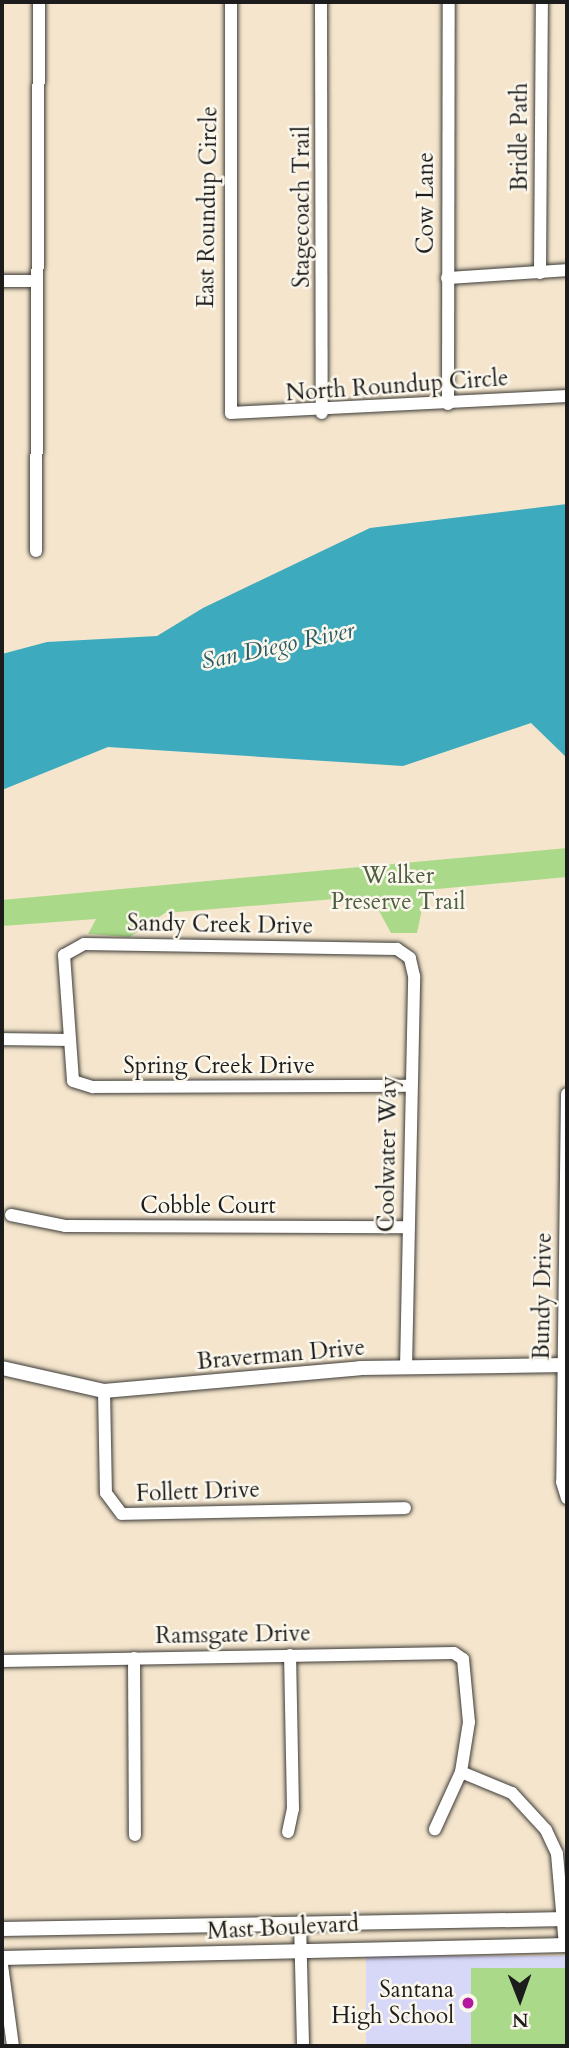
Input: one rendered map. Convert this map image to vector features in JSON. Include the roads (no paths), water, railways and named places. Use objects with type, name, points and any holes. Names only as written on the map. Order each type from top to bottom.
[{"type":"street","points":[[36,551],[39,2]]},
{"type":"street","name":"East Roundup Circle","points":[[231,2],[231,413]]},
{"type":"street","name":"Stagecoach Trail","points":[[321,2],[322,413]]},
{"type":"street","name":"Cow Lane","points":[[448,404],[449,2]]},
{"type":"street","name":"Bridle Path","points":[[540,273],[542,2]]},
{"type":"street","points":[[447,278],[567,270]]},
{"type":"street","points":[[2,281],[36,281]]},
{"type":"street","name":"North Roundup Circle","points":[[231,413],[322,413],[567,396]]},
{"type":"street","name":"Sandy Creek Drive","points":[[66,1040],[64,955],[84,944],[397,949]]},
{"type":"street","name":"Coolwater Way","points":[[397,949],[410,958],[414,976],[405,1368]]},
{"type":"street","points":[[2,1039],[66,1040]]},
{"type":"street","name":"Spring Creek Drive","points":[[66,1040],[68,1076],[93,1087],[410,1086]]},
{"type":"street","name":"Bundy Drive","points":[[567,1094],[567,1498]]},
{"type":"street","name":"Cobble Court","points":[[11,1215],[65,1226],[407,1227]]},
{"type":"street","name":"Braverman Drive","points":[[2,1368],[104,1391],[405,1368],[565,1365]]},
{"type":"street","name":"Follett Drive","points":[[104,1391],[106,1493],[122,1514],[405,1508]]},
{"type":"street","name":"Ramsgate Drive","points":[[2,1661],[444,1651],[463,1659],[469,1722],[461,1772]]},
{"type":"street","points":[[288,1832],[293,1809],[290,1655]]},
{"type":"street","points":[[134,1658],[135,1835]]},
{"type":"street","points":[[435,1829],[461,1772],[502,1787],[539,1819],[557,1854],[566,1945]]},
{"type":"street","name":"Mast Boulevard","points":[[2,1929],[564,1919]]},
{"type":"street","points":[[300,1922],[303,2046]]},
{"type":"street","name":"Mast Boulevard","points":[[2,1958],[301,1948],[566,1945]]},
{"type":"street","points":[[2,1965],[13,2046]]},
{"type":"water","name":"San Diego River","points":[[567,504],[567,758],[531,723],[403,766],[108,747],[2,790],[2,654],[47,642],[157,636],[203,608],[370,528]]},
{"type":"place","name":"Santana High School","points":[[468,2003]]},
{"type":"park label","name":"Walker Preserve Trail","points":[[398,889]]}]
